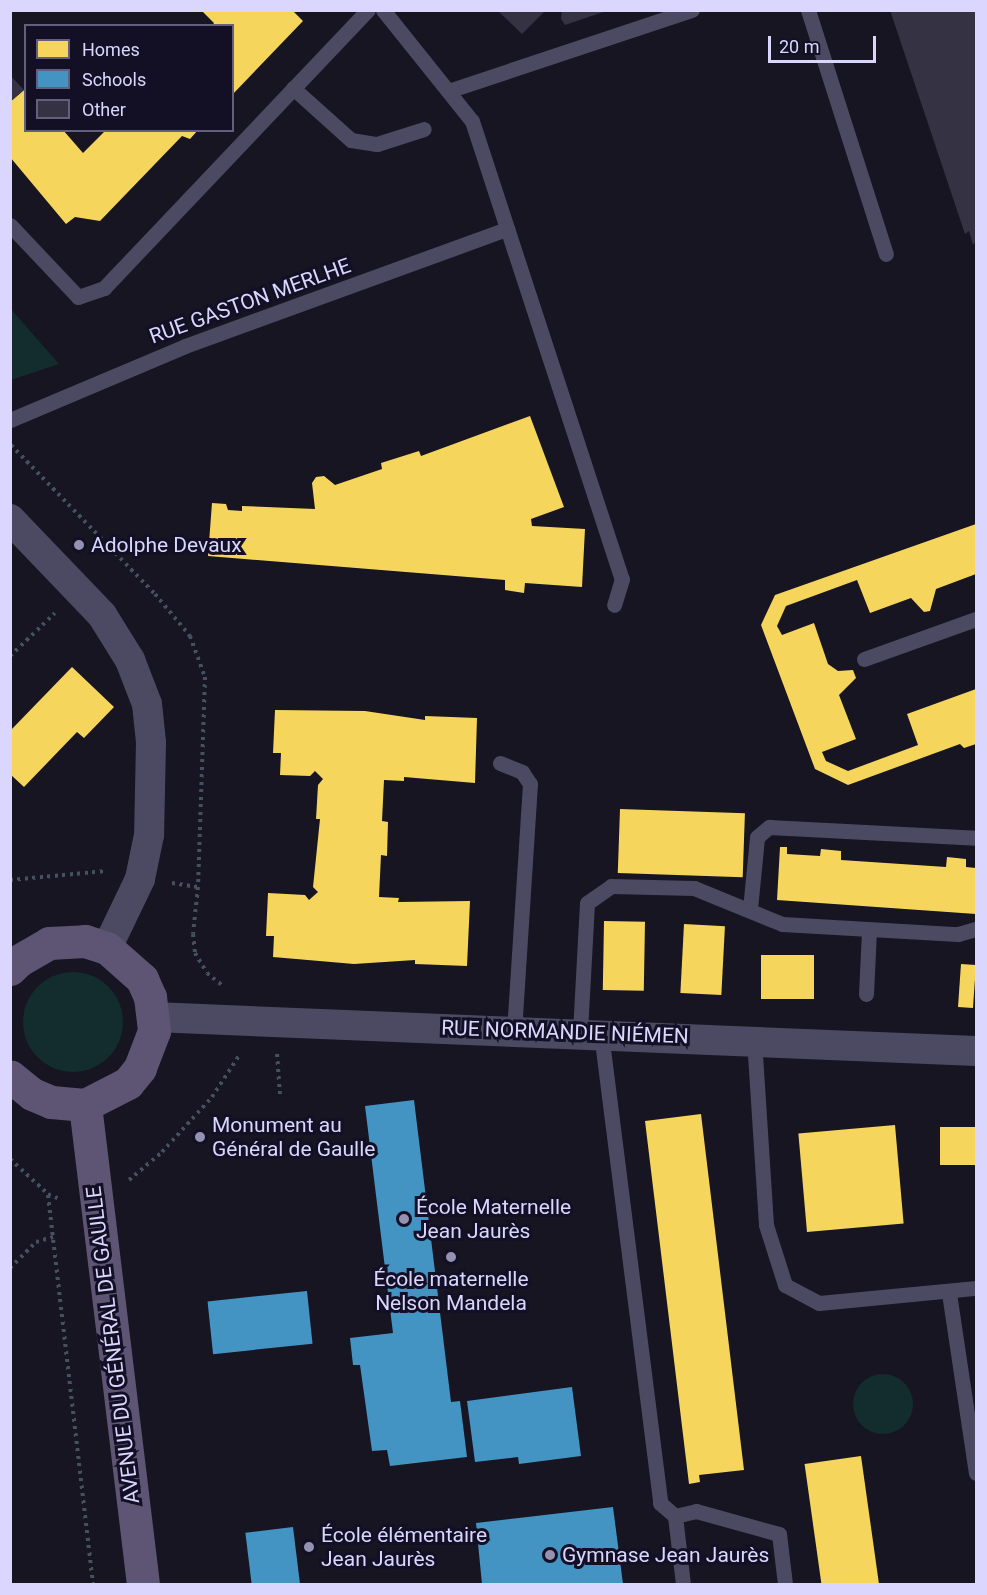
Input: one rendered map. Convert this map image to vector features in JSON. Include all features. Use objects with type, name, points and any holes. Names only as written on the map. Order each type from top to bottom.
[{"type":"main road","points":[[12,1081],[51,1102],[85,1106],[111,1095],[140,1068],[149,1050],[154,1017],[142,979],[107,948],[85,941],[49,943],[13,962]]},
{"type":"main road","name":"AVENUE DU GÉNÉRAL DE GAULLE","points":[[85,1106],[143,1584]]},
{"type":"street","points":[[10,519],[102,615],[130,660],[147,704],[152,743],[149,835],[140,879],[107,948]]},
{"type":"street","name":"RUE NORMANDIE NIÉMEN","points":[[154,1017],[754,1039],[976,1051]]},
{"type":"lane","points":[[10,225],[78,297],[104,288],[368,10]]},
{"type":"lane","points":[[383,10],[472,121],[622,579],[614,605]]},
{"type":"lane","points":[[448,91],[692,10]]},
{"type":"lane","points":[[808,10],[886,254]]},
{"type":"lane","points":[[293,88],[351,140],[377,144],[424,129]]},
{"type":"lane","name":"RUE GASTON MERLHE","points":[[10,420],[185,346],[507,229]]},
{"type":"lane","points":[[864,659],[976,619]]},
{"type":"lane","points":[[500,763],[522,772],[530,784],[514,1030]]},
{"type":"lane","points":[[750,909],[757,837],[770,827],[976,838]]},
{"type":"lane","points":[[682,1584],[675,1516],[660,1503],[590,1033],[587,903],[611,886],[694,888],[782,924],[869,931],[958,934],[976,929]]},
{"type":"lane","points":[[866,994],[869,931]]},
{"type":"lane","points":[[754,1039],[766,1225],[784,1285],[819,1303],[949,1293],[976,1288]]},
{"type":"lane","points":[[949,1293],[976,1473]]},
{"type":"lane","points":[[675,1516],[696,1511],[779,1534],[785,1584]]},
{"type":"path","points":[[10,656],[78,591]]},
{"type":"path","points":[[10,880],[100,871]]},
{"type":"path","points":[[276,1064],[280,1095]]},
{"type":"path","points":[[10,1160],[48,1194],[56,1199],[71,1199]]},
{"type":"path","points":[[48,1194],[93,1584]]},
{"type":"path","points":[[10,1268],[36,1242],[53,1237]]},
{"type":"path","points":[[10,1448],[10,1560]]},
{"type":"green space","points":[[11,309],[59,364],[11,380]]},
{"type":"green space","points":[[73,972],[92,975],[109,986],[120,1003],[123,1022],[120,1041],[109,1058],[92,1069],[73,1072],[54,1069],[37,1058],[26,1041],[23,1022],[26,1003],[37,986],[54,975]]},
{"type":"green space","points":[[883,1374],[900,1379],[908,1387],[913,1404],[908,1421],[900,1429],[883,1434],[866,1429],[858,1421],[853,1404],[858,1387],[866,1379]]},
{"type":"building: Homes","points":[[201,10],[292,10],[303,21],[234,93],[234,24],[214,23]]},
{"type":"building: Homes","points":[[24,90],[24,132],[65,132],[83,153],[104,132],[196,132],[190,139],[182,136],[100,221],[75,217],[66,224],[10,157],[10,102]]},
{"type":"building: Homes","points":[[530,416],[564,507],[531,519],[532,526],[585,529],[582,587],[525,583],[524,593],[505,590],[505,580],[208,556],[212,503],[226,504],[228,510],[242,511],[242,506],[315,509],[312,483],[316,477],[324,476],[335,485],[382,469],[381,463],[419,451],[421,456]]},
{"type":"building: Homes","points":[[976,524],[976,574],[936,589],[930,611],[924,612],[911,598],[870,613],[857,580],[786,606],[777,626],[782,635],[814,623],[828,664],[838,671],[853,670],[856,678],[839,695],[856,739],[822,752],[826,761],[848,771],[918,745],[907,714],[976,689],[976,744],[964,748],[960,744],[848,785],[815,769],[761,625],[775,595]]},
{"type":"building: Homes","points":[[72,667],[114,707],[84,738],[77,732],[24,787],[10,774],[10,731]]},
{"type":"building: Homes","points":[[275,710],[365,711],[425,720],[425,716],[477,718],[475,783],[404,777],[404,781],[384,780],[382,821],[388,822],[387,856],[381,855],[379,897],[399,898],[398,902],[470,901],[467,966],[415,964],[415,960],[354,964],[273,957],[274,936],[266,936],[268,893],[305,895],[309,900],[318,892],[313,887],[320,819],[316,819],[318,785],[323,779],[315,771],[310,776],[280,775],[281,753],[273,753]]},
{"type":"building: Homes","points":[[620,809],[745,813],[743,877],[618,873]]},
{"type":"building: Homes","points":[[780,847],[787,847],[787,854],[820,856],[821,849],[841,851],[841,860],[946,867],[947,857],[966,859],[966,867],[976,868],[976,914],[777,900]]},
{"type":"building: Homes","points":[[604,921],[645,922],[644,991],[603,990]]},
{"type":"building: Homes","points":[[684,924],[725,926],[721,995],[680,993]]},
{"type":"building: Homes","points":[[761,955],[814,955],[814,999],[761,999]]},
{"type":"building: Homes","points":[[961,964],[976,965],[973,1008],[958,1007]]},
{"type":"building: Homes","points":[[701,1114],[744,1470],[699,1475],[700,1482],[689,1484],[645,1121]]},
{"type":"building: Homes","points":[[895,1125],[904,1224],[807,1232],[798,1133]]},
{"type":"building: Homes","points":[[940,1127],[976,1127],[976,1165],[940,1165]]},
{"type":"building: Homes","points":[[861,1456],[879,1584],[821,1584],[805,1464]]},
{"type":"building: Schools","name":"École Maternelle Jean Jaurès","points":[[414,1100],[451,1402],[460,1401],[467,1457],[390,1466],[387,1450],[372,1451],[360,1365],[353,1365],[350,1338],[393,1333],[365,1106]]},
{"type":"building: Schools","points":[[307,1291],[313,1344],[213,1354],[208,1301]]},
{"type":"building: Schools","points":[[572,1387],[581,1456],[519,1464],[518,1457],[475,1462],[467,1401]]},
{"type":"building: Schools","name":"Gymnase Jean Jaurès","points":[[613,1507],[623,1584],[482,1584],[476,1523]]},
{"type":"building: Schools","points":[[293,1527],[300,1584],[252,1584],[245,1533]]},
{"type":"building: Other","points":[[497,10],[546,10],[522,34]]},
{"type":"building: Other","points":[[562,10],[606,11],[565,25],[561,19]]},
{"type":"building: Other","points":[[890,10],[976,10],[976,241],[973,245],[969,231],[965,234]]},
{"type":"building: Other","points":[[10,75],[24,90],[10,102]]},
{"type":"place","name":"Adolphe Devaux","points":[[79,545]]},
{"type":"place","name":"Monument au Général de Gaulle","points":[[200,1137]]},
{"type":"place","name":"École Maternelle Jean Jaurès","points":[[404,1219]]},
{"type":"place","name":"École maternelle Nelson Mandela","points":[[451,1257]]},
{"type":"place","name":"École élémentaire Jean Jaurès","points":[[309,1547]]},
{"type":"place","name":"Gymnase Jean Jaurès","points":[[550,1555]]}]
